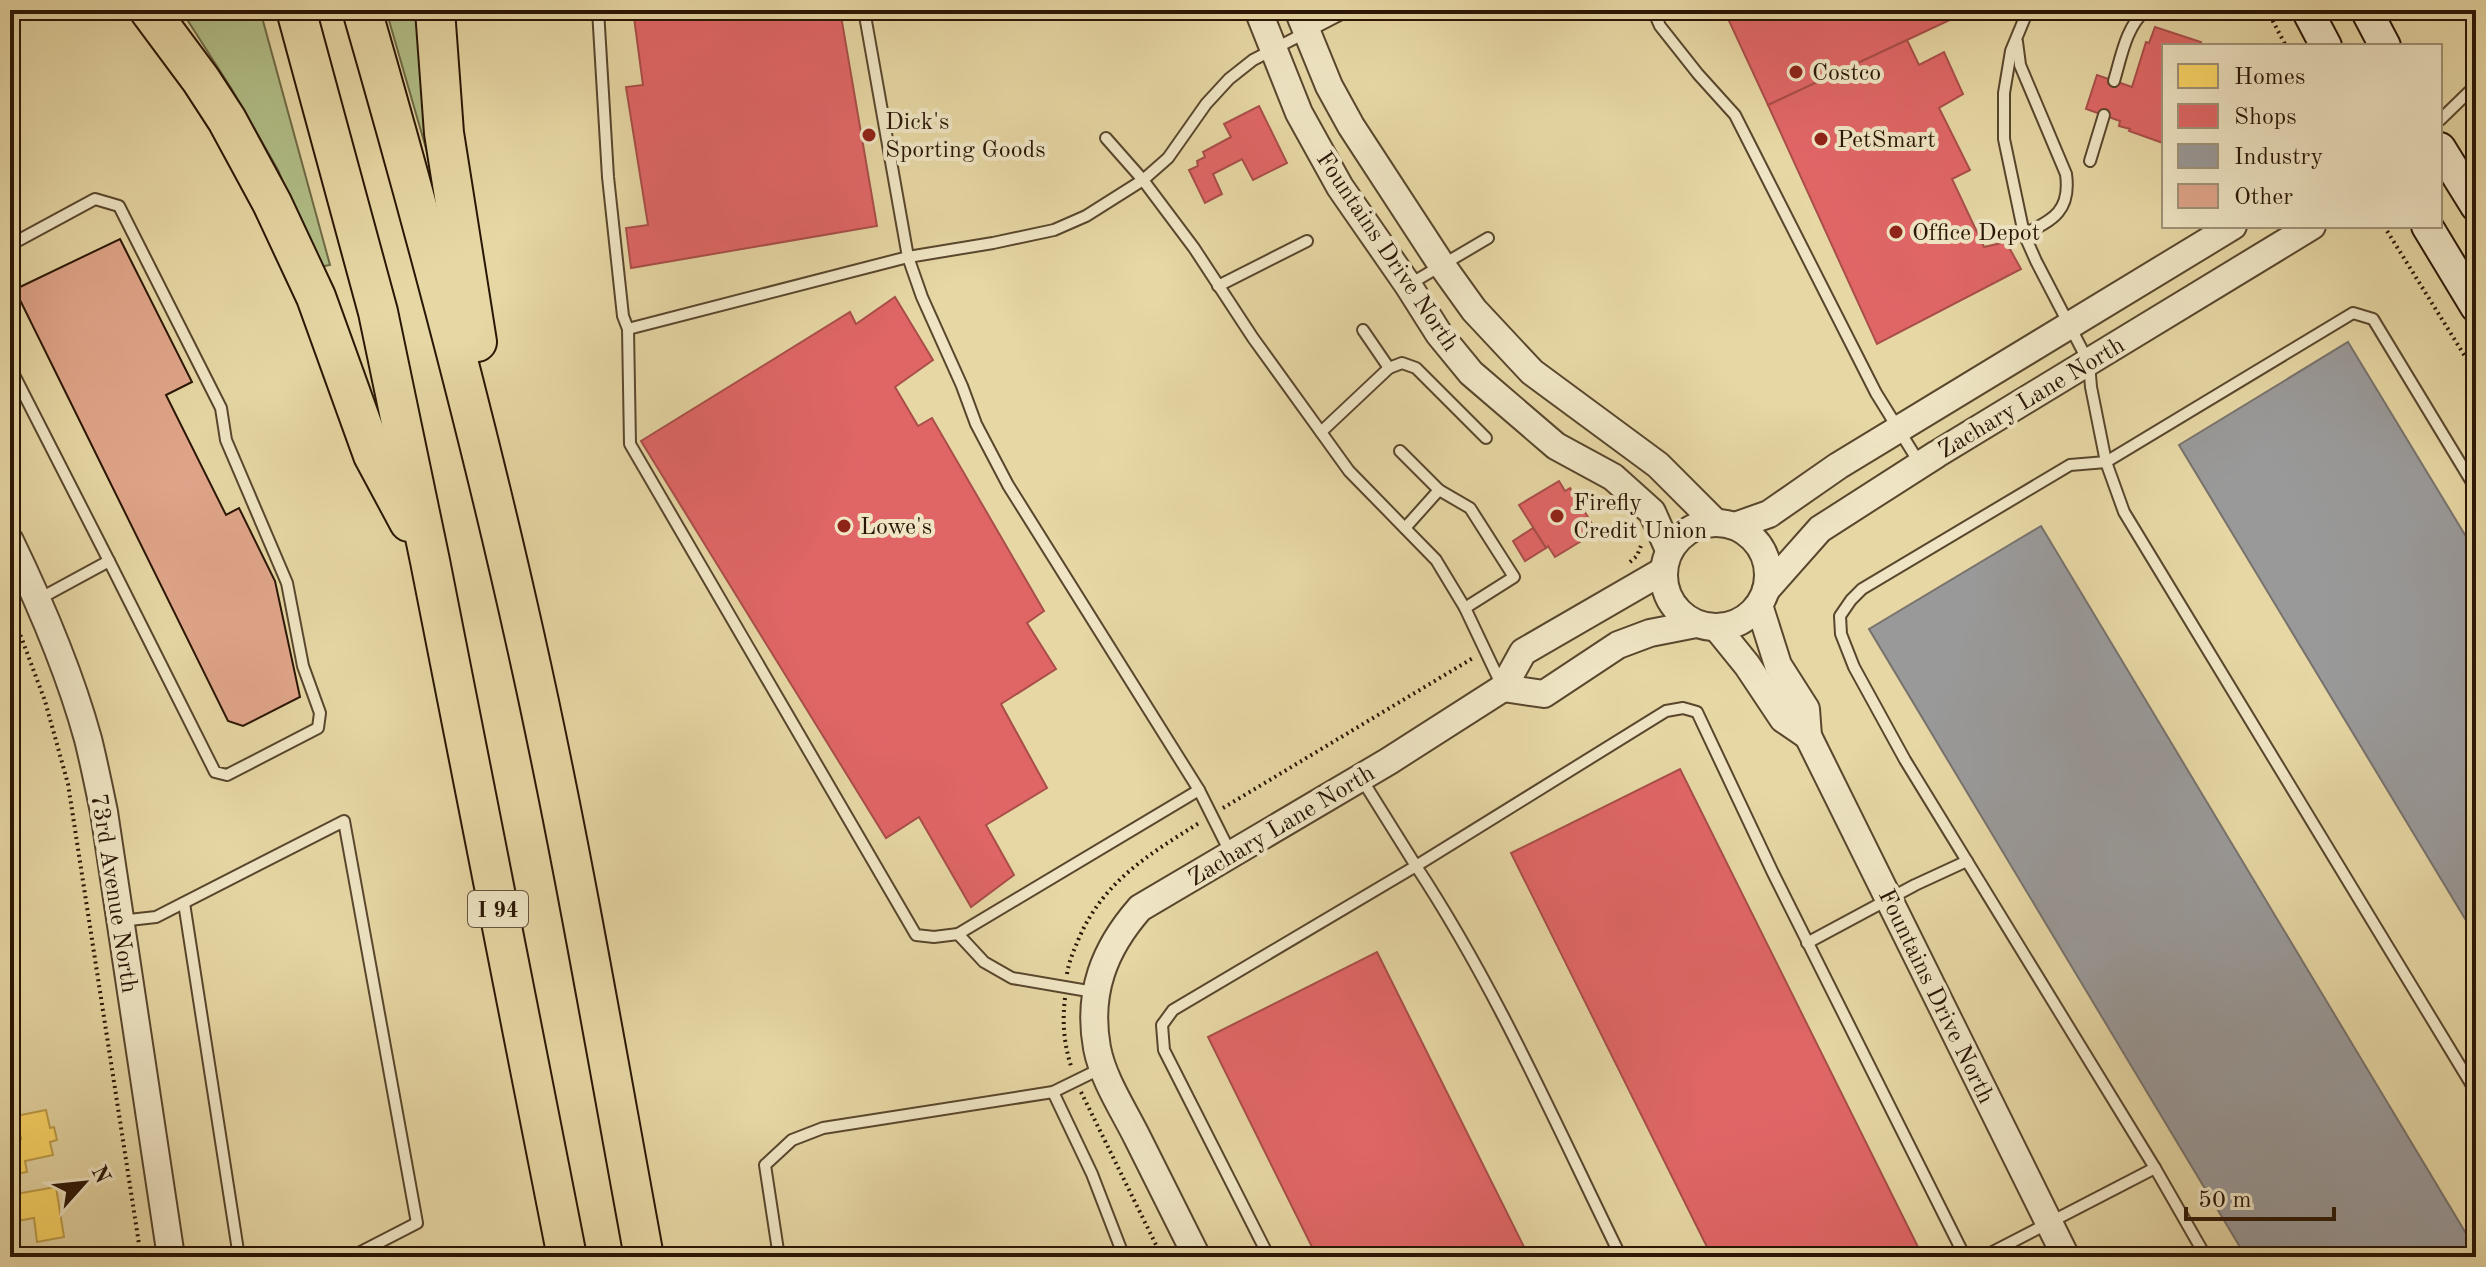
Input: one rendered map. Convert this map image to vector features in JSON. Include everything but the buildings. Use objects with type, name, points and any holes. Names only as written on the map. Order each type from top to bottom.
[{"type":"highway","points":[[149,10],[201,80],[265,189],[316,297],[373,455],[430,561]]},
{"type":"highway","name":"I 94","points":[[296,10],[378,312],[567,1257]]},
{"type":"highway","points":[[362,10],[421,214],[460,364],[526,641]]},
{"type":"highway","points":[[435,10],[450,182],[526,641],[644,1257]]},
{"type":"main road","points":[[2307,10],[2325,44]]},
{"type":"main road","points":[[2366,10],[2384,44]]},
{"type":"main road","points":[[2442,151],[2476,206]]},
{"type":"main road","points":[[2428,228],[2476,307]]},
{"type":"street","name":"Fountains Drive North","points":[[1258,10],[1299,113],[1340,187],[1439,334],[1471,373],[1556,446],[1613,477],[1652,512],[1666,560]]},
{"type":"street","name":"Fountains Drive North","points":[[1302,20],[1329,86],[1351,126],[1474,310],[1532,372],[1658,465],[1725,524]]},
{"type":"street","name":"Zachary Lane North","points":[[1725,524],[1769,514],[1838,466],[2230,228]]},
{"type":"street","name":"Zachary Lane North","points":[[1763,598],[1820,529],[1920,464],[2309,228]]},
{"type":"street","points":[[1503,688],[1544,694],[1618,645],[1650,633],[1733,625],[1740,621],[1763,598],[1768,575],[1766,559],[1749,534],[1725,524],[1701,524],[1688,530],[1677,539],[1666,560],[1665,588],[1671,603],[1682,616],[1706,626]]},
{"type":"street","name":"73rd Avenue North","points":[[10,541],[39,599],[67,671],[88,740],[104,812],[171,1257]]},
{"type":"street","name":"Zachary Lane North","points":[[1197,1257],[1103,1067],[1098,1050],[1096,992],[1107,956],[1121,931],[1140,908],[1361,778],[1503,688],[1523,652],[1666,560]]},
{"type":"street","name":"Fountains Drive North","points":[[1763,598],[1778,665],[1806,709],[1808,736],[2066,1257]]},
{"type":"street","name":"Fountains Drive North","points":[[1706,626],[1747,665],[1783,719],[1808,736]]},
{"type":"lane","points":[[598,10],[608,177],[623,316],[628,329],[630,444],[916,935],[934,937],[958,934],[1199,790]]},
{"type":"lane","points":[[864,10],[908,257],[976,424],[1008,485],[1199,790],[1232,856]]},
{"type":"lane","points":[[628,329],[908,257],[1054,230],[1086,216],[1143,180],[1168,158],[1206,104],[1229,79],[1273,48],[1302,20],[1349,10]]},
{"type":"lane","points":[[1653,10],[1660,26],[1735,115],[1876,393],[1920,464]]},
{"type":"lane","points":[[2028,10],[2016,37],[2004,93],[2004,139],[2024,234],[2089,363],[2106,462],[2124,512],[2476,1092]]},
{"type":"lane","points":[[2114,81],[2126,40],[2146,10]]},
{"type":"lane","points":[[2016,37],[2020,65],[2066,174],[2068,191],[2063,207],[2049,223],[2024,234]]},
{"type":"lane","points":[[2442,118],[2476,85]]},
{"type":"lane","points":[[2090,161],[2104,115]]},
{"type":"lane","points":[[1106,138],[1143,180],[1194,248],[1349,471],[1436,560],[1465,608],[1503,688]]},
{"type":"lane","points":[[10,245],[95,199],[119,206],[221,408],[226,440],[287,583],[303,666],[320,713],[318,728],[227,775],[215,772],[10,367]]},
{"type":"lane","points":[[1408,285],[1488,238]]},
{"type":"lane","points":[[1218,286],[1307,241]]},
{"type":"lane","points":[[2206,1257],[2155,1168],[1905,760],[1854,667],[1841,634],[1840,616],[1862,589],[2070,465],[2106,462],[2353,313],[2373,319],[2476,489]]},
{"type":"lane","points":[[1363,330],[1389,368]]},
{"type":"lane","points":[[1321,432],[1389,368],[1402,363],[1416,368],[1486,438]]},
{"type":"lane","points":[[1400,451],[1439,490],[1470,508],[1514,577],[1465,608]]},
{"type":"lane","points":[[1405,528],[1439,490]]},
{"type":"lane","points":[[39,599],[109,561]]},
{"type":"lane","points":[[1269,1257],[1164,1050],[1162,1025],[1173,1010],[1416,866],[1666,711],[1683,708],[1697,712],[1807,943],[1965,1257]]},
{"type":"lane","points":[[1361,778],[1450,919],[1503,1016],[1621,1257]]},
{"type":"lane","points":[[120,921],[156,917],[344,821],[417,1223],[351,1257]]},
{"type":"lane","points":[[1807,943],[1967,861]]},
{"type":"lane","points":[[184,903],[239,1257]]},
{"type":"lane","points":[[958,934],[984,962],[1012,978],[1096,992]]},
{"type":"lane","points":[[779,1257],[765,1165],[792,1140],[823,1128],[1053,1092],[1103,1067]]},
{"type":"lane","points":[[1053,1092],[1092,1174],[1124,1257]]},
{"type":"lane","points":[[1983,1257],[2155,1168]]},
{"type":"path","points":[[2267,10],[2285,44]]},
{"type":"path","points":[[2385,228],[2476,374]]},
{"type":"path","points":[[10,607],[45,701],[68,784],[141,1257]]},
{"type":"green space","points":[[181,10],[260,10],[330,265],[319,267],[278,170]]},
{"type":"green space","points":[[386,10],[429,10],[434,176]]},
{"type":"place","name":"Costco","points":[[1796,72]]},
{"type":"place","name":"Dick's Sporting Goods","points":[[869,135]]},
{"type":"place","name":"PetSmart","points":[[1821,139]]},
{"type":"place","name":"Office Depot","points":[[1896,232]]},
{"type":"place","name":"Firefly Credit Union","points":[[1557,516]]},
{"type":"place","name":"Lowe's","points":[[844,526]]}]
